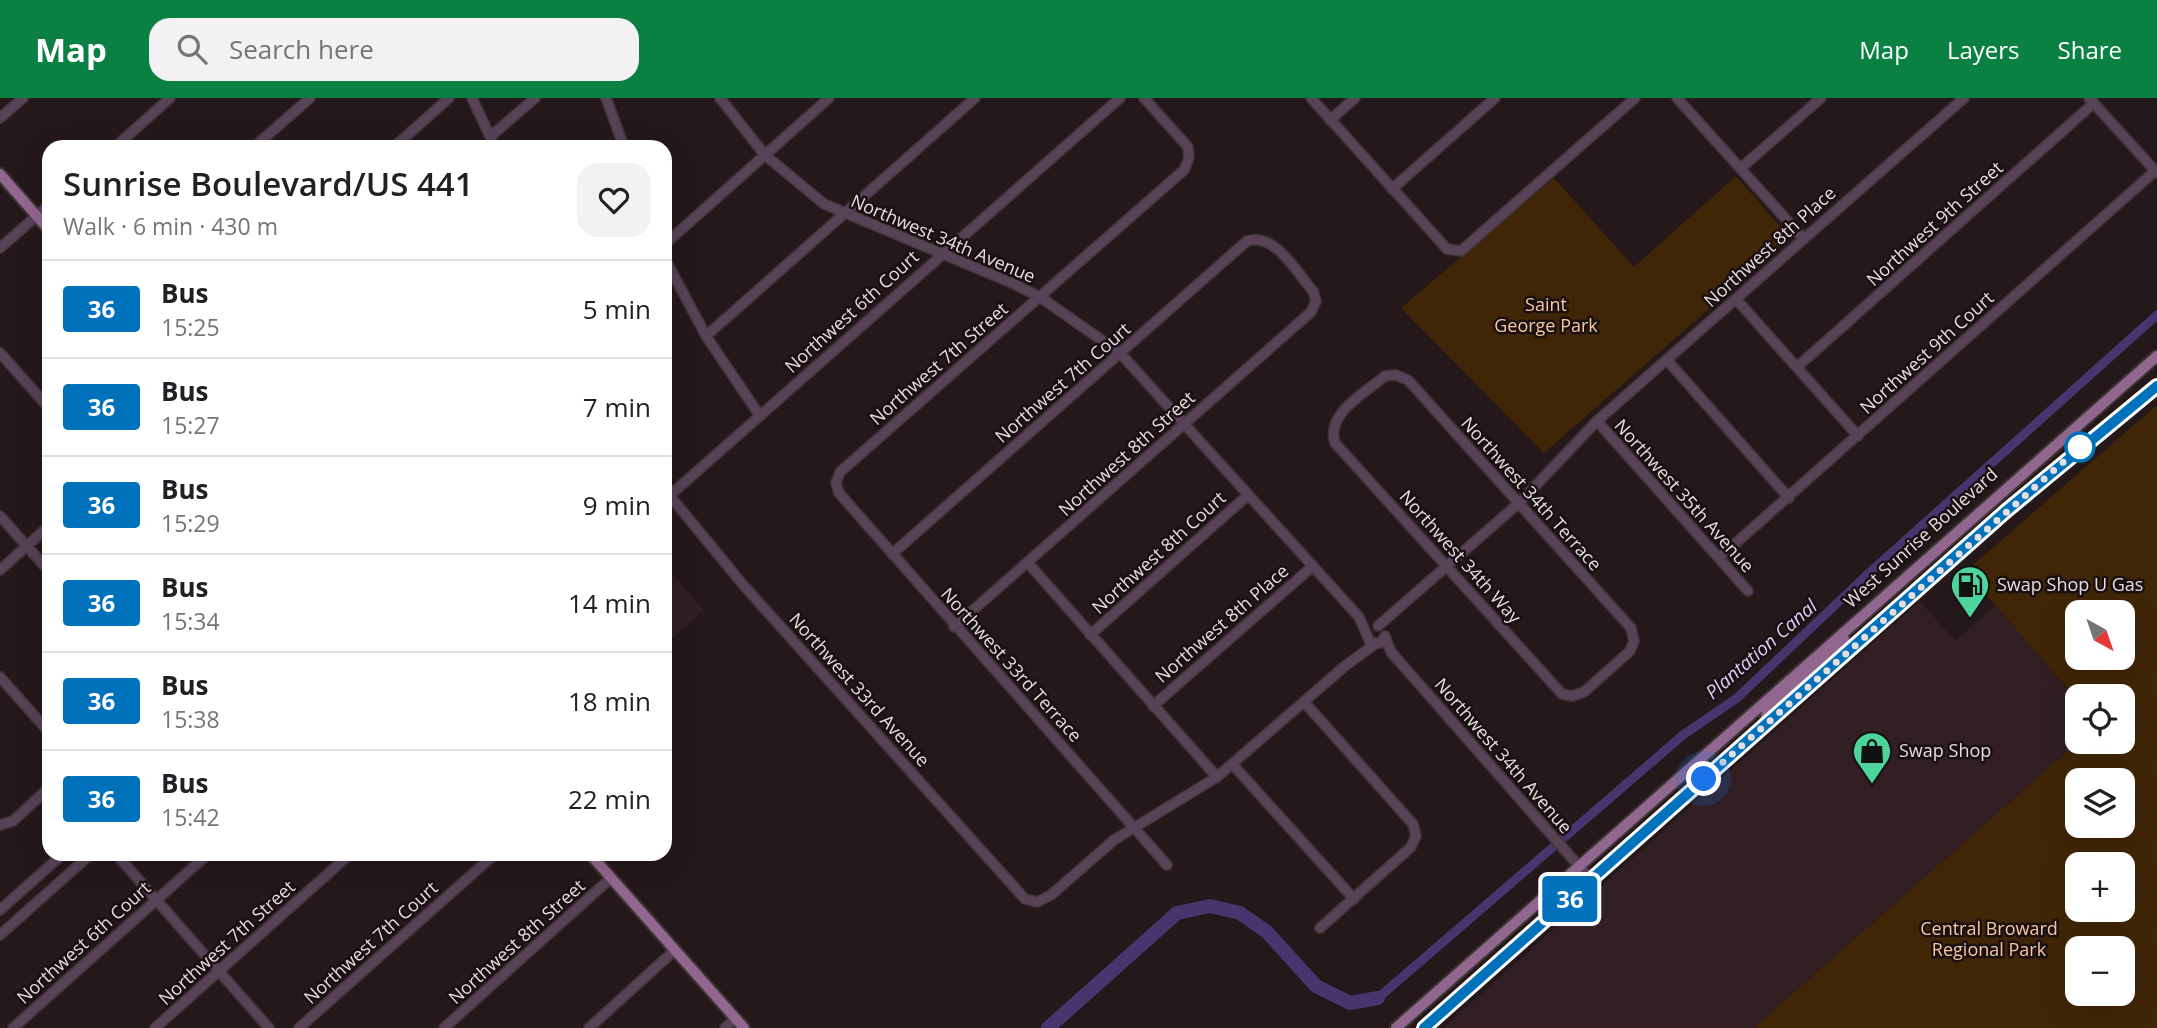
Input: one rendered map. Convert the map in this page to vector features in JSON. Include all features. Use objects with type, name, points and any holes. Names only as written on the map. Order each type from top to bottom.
[{"type":"main road","points":[[0,174],[42,222]]},
{"type":"main road","name":"West Sunrise Boulevard","points":[[1396,1028],[2157,356]]},
{"type":"main road","name":"West Sunrise Boulevard","points":[[1424,1028],[2025,495],[2157,386]]},
{"type":"main road","points":[[1765,725],[1768,711],[1852,632],[1855,620]]},
{"type":"main road","points":[[596,861],[744,1028]]},
{"type":"street","points":[[0,118],[23,98]]},
{"type":"street","points":[[123,140],[170,98]]},
{"type":"street","points":[[262,140],[310,98]]},
{"type":"street","points":[[402,140],[449,98]]},
{"type":"street","points":[[472,98],[492,140]]},
{"type":"street","points":[[491,136],[535,98]]},
{"type":"street","points":[[606,98],[621,140]]},
{"type":"street","name":"Northwest 34th Avenue","points":[[720,98],[765,155],[801,187],[843,215],[1040,297],[1120,353],[1359,617],[1367,635],[1376,644],[1391,652],[1591,880]]},
{"type":"street","points":[[672,238],[829,98]]},
{"type":"street","points":[[706,336],[975,98]]},
{"type":"street","name":"Northwest 6th Court","points":[[672,489],[760,416],[1120,98]]},
{"type":"street","name":"Northwest 7th Street","points":[[836,483],[840,472],[1184,170],[1189,158],[1188,147],[1144,98]]},
{"type":"street","points":[[1311,98],[1447,249],[1453,252],[1461,251],[1635,98]]},
{"type":"street","points":[[1330,120],[1355,98]]},
{"type":"street","points":[[1392,189],[1495,98]]},
{"type":"street","points":[[1677,98],[1804,237]]},
{"type":"street","points":[[1741,168],[1821,98]]},
{"type":"street","name":"Northwest 8th Place","points":[[1597,421],[1964,98]]},
{"type":"street","points":[[2092,101],[2156,172]]},
{"type":"street","name":"Northwest 9th Street","points":[[1797,367],[2092,101]]},
{"type":"street","name":"Northwest 9th Court","points":[[1719,558],[2156,172]]},
{"type":"street","points":[[0,248],[42,211]]},
{"type":"street","name":"Northwest 7th Court","points":[[892,554],[1247,241],[1256,238],[1270,242],[1313,291],[1316,301]]},
{"type":"street","points":[[672,272],[706,336],[760,416]]},
{"type":"street","points":[[1735,299],[1857,436]]},
{"type":"street","name":"Northwest 8th Street","points":[[954,627],[1311,313],[1316,301]]},
{"type":"street","points":[[0,353],[42,400]]},
{"type":"street","points":[[1667,360],[1789,498]]},
{"type":"street","name":"Northwest 34th Way","points":[[1396,375],[1385,376],[1335,419],[1331,432],[1335,443],[1562,694],[1572,695]]},
{"type":"street","name":"Northwest 34th Terrace","points":[[1396,375],[1408,380],[1631,628],[1634,641],[1630,651],[1584,692],[1572,695]]},
{"type":"street","points":[[1345,666],[1367,635],[1519,503],[1597,421]]},
{"type":"street","name":"Northwest 35th Avenue","points":[[1597,421],[1748,591]]},
{"type":"street","name":"Northwest 33rd Terrace","points":[[836,483],[839,493],[954,627],[1167,865]]},
{"type":"street","name":"Northwest 8th Court","points":[[1090,635],[1248,495]]},
{"type":"street","name":"Northwest 33rd Avenue","points":[[672,499],[745,587],[1025,899],[1037,902],[1051,895],[1134,826]]},
{"type":"street","points":[[0,516],[42,563]]},
{"type":"street","points":[[0,570],[42,532]]},
{"type":"street","points":[[1028,562],[1217,777]]},
{"type":"street","name":"Northwest 8th Place","points":[[1153,706],[1313,566]]},
{"type":"street","points":[[1134,826],[1233,765],[1345,666],[1376,644],[1385,635],[1398,610]]},
{"type":"street","name":"Northwest 34th Avenue","points":[[1359,617],[1377,626],[1385,635],[1391,652]]},
{"type":"street","points":[[0,677],[42,724]]},
{"type":"street","points":[[1305,703],[1413,824],[1416,836],[1410,847],[1320,928]]},
{"type":"street","points":[[1233,765],[1354,898]]},
{"type":"street","points":[[0,826],[13,821],[42,794]]},
{"type":"street","points":[[0,910],[55,861]]},
{"type":"street","points":[[0,935],[83,861]]},
{"type":"street","points":[[122,861],[269,1028]]},
{"type":"street","name":"Northwest 6th Court","points":[[13,1028],[200,861]]},
{"type":"street","name":"Northwest 7th Street","points":[[155,1028],[342,861]]},
{"type":"street","name":"Northwest 7th Court","points":[[299,1028],[487,861]]},
{"type":"street","name":"Northwest 8th Street","points":[[444,1028],[611,878]]},
{"type":"street","points":[[589,1028],[675,950]]},
{"type":"street","points":[[725,1028],[736,1018]]},
{"type":"shaded area","points":[[672,574],[704,610],[672,639]]},
{"type":"shaded area","name":"Swap Shop","points":[[1920,601],[1956,641],[1996,605],[2065,685],[2065,753],[1756,1026],[1758,1028],[1443,1028]]},
{"type":"green space","name":"Saint George Park","points":[[1736,176],[1790,238],[1544,453],[1401,308],[1554,178],[1634,267]]},
{"type":"green space","name":"Central Broward Regional Park","points":[[2157,405],[2157,1028],[1758,1028],[1756,1026],[2065,753],[2135,754],[2135,684],[2065,685],[1966,571]]},
{"type":"waterway","name":"Plantation Canal","points":[[1378,998],[1683,735],[1737,698],[1869,573],[2157,315]]},
{"type":"waterway","points":[[1048,1028],[1177,913],[1210,906],[1240,913],[1267,932],[1316,986],[1350,1003],[1378,998]]},
{"type":"bus line","name":"36","points":[[1424,1028],[2006,511],[2086,442],[2157,386]]},
{"type":"place","name":"Swap Shop U Gas","points":[[1970,619]]},
{"type":"place","name":"Swap Shop","points":[[1872,785]]},
{"type":"route","points":[[1704,779],[2086,442],[2080,447]]}]
